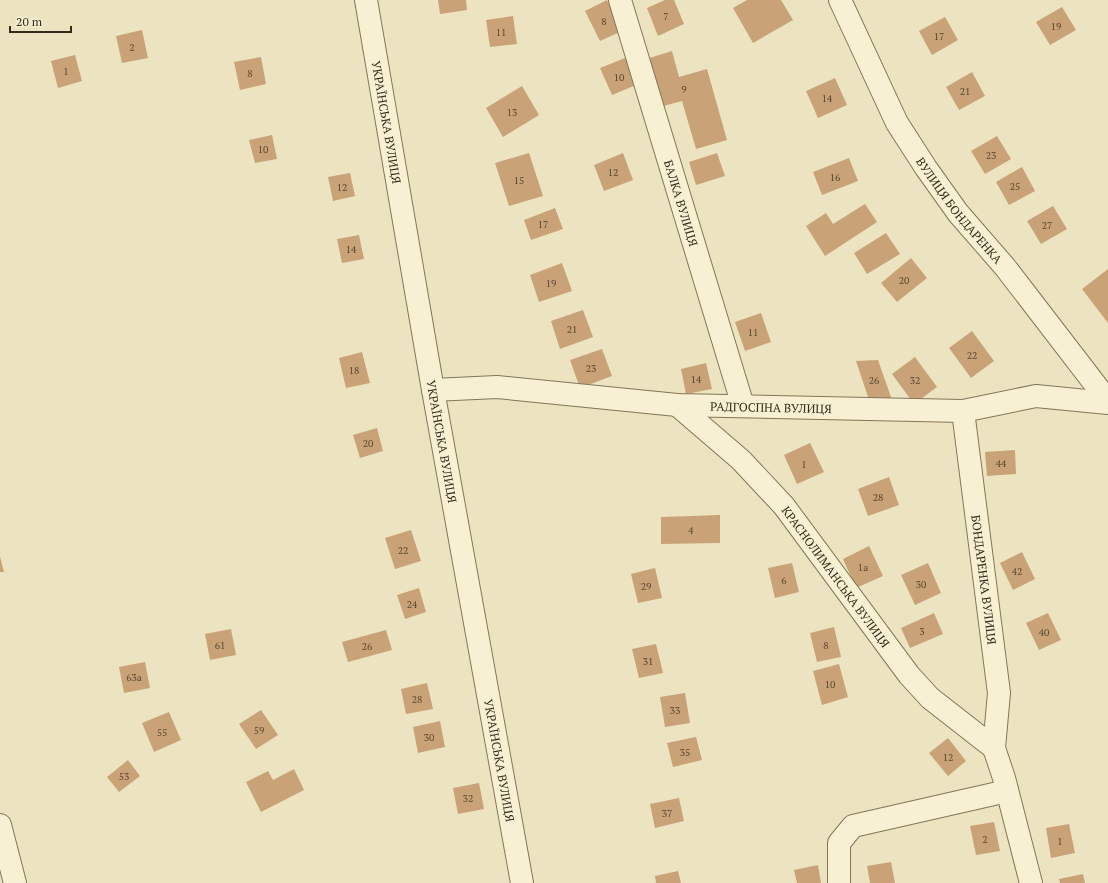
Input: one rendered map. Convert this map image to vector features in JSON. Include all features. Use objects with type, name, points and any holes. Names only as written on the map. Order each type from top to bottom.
[{"type":"street","name":"УКРАЇНСЬКА ВУЛИЦЯ","points":[[366,0],[433,390],[522,883]]},
{"type":"street","name":"БАЛКА ВУЛИЦЯ","points":[[620,0],[743,406]]},
{"type":"street","name":"ВУЛИЦЯ БОНДАРЕНКА","points":[[840,0],[897,123],[926,168],[958,213],[1005,267],[1108,402]]},
{"type":"street","name":"РАДГОСПНА ВУЛИЦЯ","points":[[433,390],[497,387],[677,405],[963,411],[1036,396],[1108,402]]},
{"type":"street","name":"КРАСНОЛИМАНСЬКА ВУЛИЦЯ","points":[[677,405],[741,460],[784,506],[909,675],[930,698],[994,748]]},
{"type":"street","name":"БОНДАРЕНКА ВУЛИЦЯ","points":[[963,411],[999,693],[994,748]]},
{"type":"street","points":[[994,748],[1004,778],[1031,883]]},
{"type":"street","points":[[839,883],[839,843],[853,826],[1007,791]]},
{"type":"street","points":[[0,825],[15,883]]},
{"type":"building","points":[[438,0],[466,0],[467,10],[440,14]]},
{"type":"building","points":[[607,0],[622,31],[600,41],[585,11]]},
{"type":"building","points":[[665,0],[674,0],[684,24],[658,36],[647,8]]},
{"type":"building","points":[[747,0],[781,0],[793,20],[753,43],[733,8]]},
{"type":"building","points":[[1062,7],[1076,30],[1050,45],[1036,22]]},
{"type":"building","points":[[513,16],[517,44],[490,47],[486,20]]},
{"type":"building","points":[[945,17],[958,40],[932,55],[919,31]]},
{"type":"building","points":[[142,30],[148,58],[122,63],[116,36]]},
{"type":"building","points":[[672,51],[679,77],[707,69],[727,140],[696,149],[682,101],[660,107],[646,59]]},
{"type":"building","points":[[75,55],[82,81],[58,88],[51,61]]},
{"type":"building","points":[[261,57],[266,84],[240,90],[234,62]]},
{"type":"building","points":[[625,58],[636,85],[612,95],[600,68]]},
{"type":"building","points":[[972,72],[985,96],[959,110],[946,87]]},
{"type":"building","points":[[835,78],[847,105],[818,118],[806,91]]},
{"type":"building","points":[[522,86],[539,115],[503,137],[486,108]]},
{"type":"building","points":[[272,135],[277,159],[255,163],[249,140]]},
{"type":"building","points":[[997,136],[1011,159],[985,174],[971,151]]},
{"type":"building","points":[[529,153],[543,196],[509,206],[495,163]]},
{"type":"building","points":[[623,153],[633,180],[604,191],[594,165]]},
{"type":"building","points":[[717,153],[725,176],[696,185],[689,162]]},
{"type":"building","points":[[849,158],[858,181],[822,195],[813,172]]},
{"type":"building","points":[[1022,167],[1035,191],[1009,205],[996,182]]},
{"type":"building","points":[[350,173],[355,196],[333,201],[328,177]]},
{"type":"building","points":[[865,204],[877,222],[825,256],[806,226],[826,213],[833,224]]},
{"type":"building","points":[[1053,206],[1067,229],[1041,244],[1027,221]]},
{"type":"building","points":[[555,208],[563,229],[531,240],[524,220]]},
{"type":"building","points":[[886,233],[900,254],[867,274],[854,253]]},
{"type":"building","points":[[359,235],[364,259],[342,263],[337,239]]},
{"type":"building","points":[[911,258],[927,278],[897,302],[881,283]]},
{"type":"building","points":[[562,263],[572,291],[539,302],[530,275]]},
{"type":"building","points":[[1108,269],[1108,323],[1082,289]]},
{"type":"building","points":[[583,310],[593,337],[560,349],[551,321]]},
{"type":"building","points":[[761,313],[771,342],[745,351],[735,322]]},
{"type":"building","points":[[972,331],[994,361],[971,378],[949,348]]},
{"type":"building","points":[[602,349],[612,376],[580,388],[570,360]]},
{"type":"building","points":[[362,352],[370,383],[346,388],[339,358]]},
{"type":"building","points":[[915,357],[937,387],[914,404],[892,374]]},
{"type":"building","points":[[878,360],[892,400],[869,400],[856,361]]},
{"type":"building","points":[[706,363],[712,389],[686,394],[681,369]]},
{"type":"building","points":[[377,428],[383,451],[360,458],[353,435]]},
{"type":"building","points":[[810,443],[824,472],[797,484],[784,455]]},
{"type":"building","points":[[1015,450],[1016,474],[987,476],[985,452]]},
{"type":"building","points":[[889,477],[899,505],[868,516],[858,489]]},
{"type":"building","points":[[720,515],[720,543],[661,544],[661,517]]},
{"type":"building","points":[[411,530],[421,561],[395,569],[385,538]]},
{"type":"building","points":[[869,546],[883,576],[856,588],[843,559]]},
{"type":"building","points":[[1022,552],[1035,579],[1013,590],[1000,563]]},
{"type":"building","points":[[0,557],[4,572],[0,572]]},
{"type":"building","points":[[792,563],[799,592],[775,598],[768,568]]},
{"type":"building","points":[[928,563],[941,593],[915,605],[901,575]]},
{"type":"building","points":[[655,568],[662,598],[638,603],[631,574]]},
{"type":"building","points":[[419,588],[426,612],[405,619],[397,595]]},
{"type":"building","points":[[934,613],[943,634],[910,648],[901,628]]},
{"type":"building","points":[[1048,613],[1061,640],[1039,650],[1026,623]]},
{"type":"building","points":[[834,627],[841,657],[817,662],[810,633]]},
{"type":"building","points":[[231,629],[236,655],[210,660],[205,634]]},
{"type":"building","points":[[386,630],[392,650],[348,662],[342,642]]},
{"type":"building","points":[[656,644],[663,673],[639,678],[632,649]]},
{"type":"building","points":[[145,662],[150,688],[124,693],[119,667]]},
{"type":"building","points":[[839,664],[848,697],[822,705],[813,671]]},
{"type":"building","points":[[427,683],[433,709],[406,714],[401,689]]},
{"type":"building","points":[[685,693],[690,723],[665,727],[660,697]]},
{"type":"building","points":[[261,710],[278,735],[256,749],[239,724]]},
{"type":"building","points":[[169,712],[181,740],[154,752],[142,723]]},
{"type":"building","points":[[440,721],[445,747],[418,753],[413,727]]},
{"type":"building","points":[[696,737],[702,760],[673,767],[667,743]]},
{"type":"building","points":[[948,738],[966,761],[948,776],[929,753]]},
{"type":"building","points":[[128,760],[140,776],[119,792],[107,777]]},
{"type":"building","points":[[294,769],[304,790],[261,812],[246,782],[268,771],[273,780]]},
{"type":"building","points":[[479,783],[484,809],[458,814],[453,788]]},
{"type":"building","points":[[679,798],[684,821],[655,828],[650,804]]},
{"type":"building","points":[[994,822],[1000,851],[976,855],[970,826]]},
{"type":"building","points":[[1069,824],[1075,853],[1051,858],[1046,828]]},
{"type":"building","points":[[891,862],[895,883],[870,883],[867,866]]},
{"type":"building","points":[[818,865],[821,883],[797,883],[794,870]]},
{"type":"building","points":[[678,871],[681,883],[656,883],[655,876]]},
{"type":"building","points":[[1083,874],[1085,883],[1060,883],[1059,879]]}]
